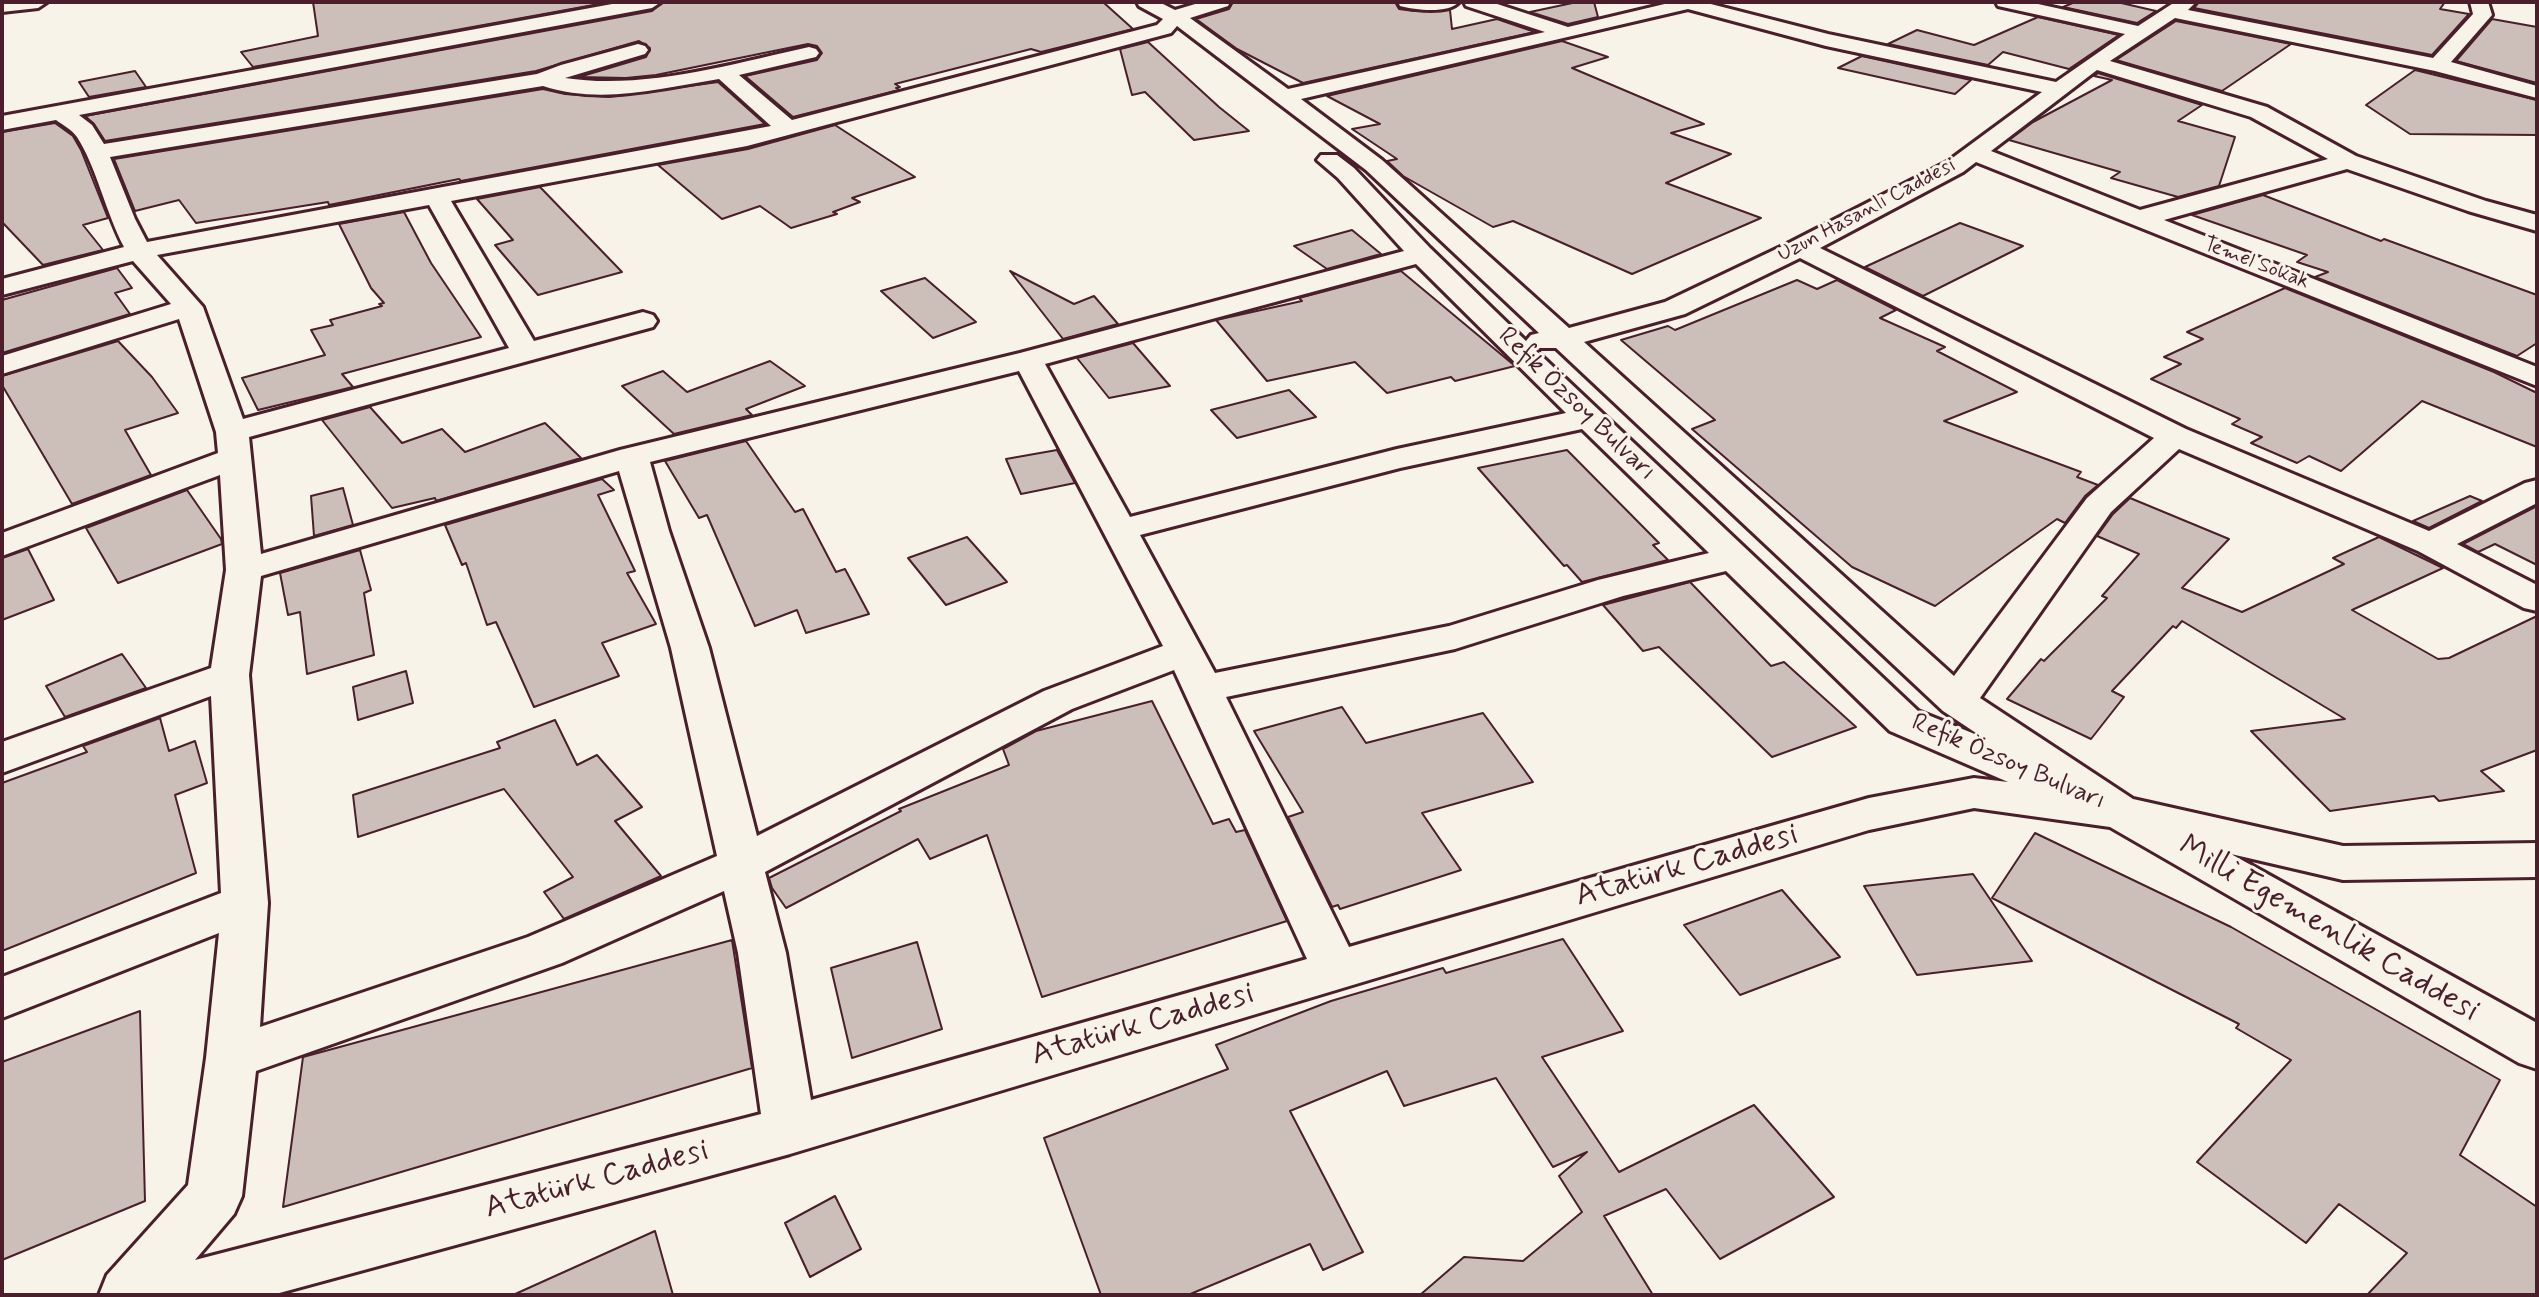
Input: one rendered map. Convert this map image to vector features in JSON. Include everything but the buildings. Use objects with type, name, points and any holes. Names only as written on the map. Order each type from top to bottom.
[{"type":"street","points":[[2,6],[38,2]]},
{"type":"street","points":[[2,124],[652,2]]},
{"type":"street","name":"Refik Özsoy Bulvarı","points":[[1116,2],[1170,23],[1286,96],[1374,165],[1956,701],[2120,812]]},
{"type":"street","name":"Refik Özsoy Bulvarı","points":[[1146,2],[1346,173],[1421,254],[1512,344],[1904,721],[2120,812]]},
{"type":"street","points":[[2,287],[139,251],[788,129],[1170,23],[1221,2]]},
{"type":"street","points":[[1407,2],[1450,2]]},
{"type":"street","points":[[1474,2],[1567,33]]},
{"type":"street","points":[[2006,2],[2141,32]]},
{"type":"street","points":[[2438,65],[2483,15],[2479,2]]},
{"type":"street","points":[[1286,96],[1567,33],[1684,3],[1826,40],[2060,89]]},
{"type":"street","points":[[2179,7],[2438,65],[2537,92]]},
{"type":"street","name":"Uzun Hasanlı Caddesi","points":[[1512,344],[1562,339],[1675,308],[1800,247],[1955,167],[2094,63],[2179,7]]},
{"type":"street","points":[[97,152],[542,80],[568,69],[638,50]]},
{"type":"street","points":[[542,80],[583,88],[618,89],[724,72],[809,53]]},
{"type":"street","points":[[2094,63],[2259,112],[2348,161],[2477,206],[2537,223]]},
{"type":"street","points":[[724,72],[788,129]]},
{"type":"street","points":[[60,112],[84,130],[97,152],[122,219],[139,251],[189,307],[234,445],[244,570],[229,675],[246,903],[232,1058],[214,1196],[128,1295]]},
{"type":"street","name":"Temel Sokak","points":[[1974,153],[2537,377]]},
{"type":"street","points":[[2141,218],[2348,161]]},
{"type":"street","points":[[437,197],[525,351]]},
{"type":"street","points":[[1800,247],[2175,436],[2430,544],[2537,600]]},
{"type":"street","points":[[244,570],[632,457],[1028,360],[1421,254]]},
{"type":"street","points":[[2,365],[189,307]]},
{"type":"street","points":[[2,545],[234,445],[525,351],[643,321]]},
{"type":"street","points":[[1028,360],[1194,671],[1336,970]]},
{"type":"street","points":[[1119,530],[1397,459],[1589,418]]},
{"type":"street","points":[[1956,701],[2099,505],[2175,436]]},
{"type":"street","points":[[632,457],[652,531],[690,648],[762,953],[790,1130]]},
{"type":"street","points":[[2430,544],[2537,489]]},
{"type":"street","points":[[232,1058],[545,950],[741,864],[1058,700],[1194,671],[1455,637],[1611,588],[1734,558]]},
{"type":"street","points":[[2,758],[229,675]]},
{"type":"street","name":"Atatürk Caddesi","points":[[169,1295],[790,1130],[1869,814],[1975,793],[2120,812]]},
{"type":"street","points":[[2120,812],[2343,863],[2537,860]]},
{"type":"street","name":"Milli Egemenlik Caddesi","points":[[2120,812],[2537,1048]]},
{"type":"street","points":[[2,998],[246,903]]}]
